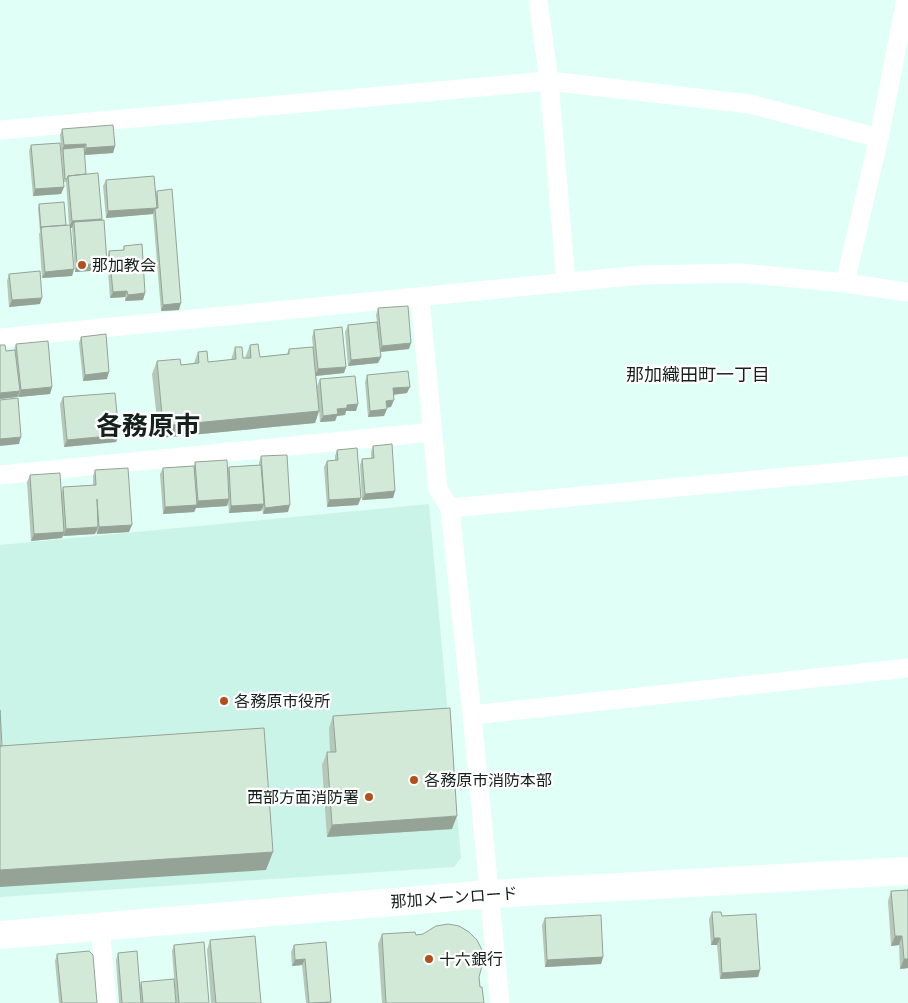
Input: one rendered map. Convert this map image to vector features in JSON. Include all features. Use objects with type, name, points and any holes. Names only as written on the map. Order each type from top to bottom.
[{"type":"street","points":[[538,0],[549,81],[566,281]]},
{"type":"street","points":[[845,283],[879,138],[906,0]]},
{"type":"street","points":[[0,130],[549,81],[750,104],[879,138]]},
{"type":"street","points":[[0,338],[641,275],[741,273],[845,283],[908,292]]},
{"type":"street","points":[[420,297],[438,489],[450,508],[500,1003]]},
{"type":"street","points":[[0,475],[432,432]]},
{"type":"street","points":[[450,508],[908,466]]},
{"type":"street","points":[[472,715],[908,668]]},
{"type":"street","name":"那加メーンロード","points":[[0,935],[490,894],[908,871]]},
{"type":"street","points":[[100,926],[107,1003]]},
{"type":"shaded area","name":"各務原市役所","points":[[429,504],[461,858],[454,867],[0,897],[0,545]]},
{"type":"building","points":[[113,125],[115,146],[86,148],[86,144],[64,145],[62,129]]},
{"type":"building","points":[[60,143],[64,187],[35,189],[31,145]]},
{"type":"building","points":[[84,147],[86,174],[68,176],[65,179],[63,149]]},
{"type":"building","points":[[98,173],[102,219],[72,221],[68,176]]},
{"type":"building","points":[[154,176],[157,208],[108,211],[106,180]]},
{"type":"building","points":[[172,189],[181,303],[163,305],[155,208],[158,208],[157,191]]},
{"type":"building","points":[[64,202],[66,225],[41,227],[41,229],[39,204]]},
{"type":"building","points":[[104,220],[107,263],[77,265],[74,222]]},
{"type":"building","points":[[70,225],[74,269],[45,272],[41,227]]},
{"type":"building","points":[[142,244],[145,293],[128,295],[127,291],[113,292],[109,251],[124,250],[124,246]]},
{"type":"building","points":[[40,271],[42,298],[12,300],[9,274]]},
{"type":"building","points":[[408,306],[411,343],[382,346],[378,308]]},
{"type":"building","points":[[377,322],[381,357],[351,360],[348,325]]},
{"type":"building","points":[[342,327],[346,367],[318,369],[314,330]]},
{"type":"building","points":[[106,334],[109,372],[85,375],[81,337]]},
{"type":"building","points":[[48,341],[52,387],[21,390],[16,344]]},
{"type":"building","points":[[258,344],[260,357],[289,354],[289,349],[313,347],[319,411],[163,426],[157,361],[180,359],[181,365],[199,363],[198,352],[207,351],[208,362],[236,359],[235,347],[242,347],[243,358],[251,358],[250,345]]},
{"type":"building","points":[[0,345],[5,345],[6,351],[15,350],[20,391],[0,393]]},
{"type":"building","points":[[408,371],[410,387],[393,388],[394,400],[386,401],[387,409],[370,411],[367,375]]},
{"type":"building","points":[[355,376],[358,404],[347,405],[347,408],[337,409],[338,414],[323,416],[320,379]]},
{"type":"building","points":[[115,393],[119,435],[67,440],[63,397]]},
{"type":"building","points":[[18,398],[21,437],[0,439],[0,400]]},
{"type":"building","points":[[392,444],[395,491],[365,494],[362,459],[374,458],[373,446]]},
{"type":"building","points":[[357,448],[361,498],[329,500],[327,461],[338,460],[337,450]]},
{"type":"building","points":[[287,455],[290,505],[265,508],[261,456]]},
{"type":"building","points":[[227,460],[229,499],[198,501],[195,462]]},
{"type":"building","points":[[261,465],[264,504],[231,506],[229,467]]},
{"type":"building","points":[[194,466],[197,505],[165,507],[163,468]]},
{"type":"building","points":[[128,468],[132,525],[99,527],[97,499],[98,527],[66,529],[63,487],[96,485],[95,470]]},
{"type":"building","points":[[60,473],[64,532],[34,534],[30,475]]},
{"type":"building","points":[[450,708],[457,816],[332,825],[327,752],[336,752],[333,716]]},
{"type":"building","points":[[0,710],[2,746],[0,746]]},
{"type":"building","points":[[264,728],[273,852],[0,870],[0,746]]},
{"type":"building","points":[[908,890],[908,959],[904,959],[902,936],[895,936],[891,891]]},
{"type":"building","points":[[712,912],[721,912],[722,916],[756,914],[760,970],[722,973],[720,938],[714,938]]},
{"type":"building","points":[[601,915],[603,957],[547,960],[545,918]]},
{"type":"building","points":[[448,924],[459,926],[469,932],[477,940],[482,950],[483,962],[479,977],[484,1003],[386,1003],[382,934],[415,932],[416,935],[423,934],[436,926]]},
{"type":"building","points":[[255,936],[261,1003],[216,1003],[210,940]]},
{"type":"building","points":[[204,942],[209,1003],[179,1003],[174,945]]},
{"type":"building","points":[[326,942],[331,1002],[309,1003],[305,959],[295,960],[294,945]]},
{"type":"building","points":[[89,951],[93,955],[97,1003],[62,1003],[57,954]]},
{"type":"building","points":[[137,951],[141,1003],[122,1003],[118,953]]},
{"type":"building","points":[[174,979],[176,1003],[143,1003],[141,982]]},
{"type":"place","name":"那加教会","points":[[82,265]]},
{"type":"place","name":"各務原市役所","points":[[224,701]]},
{"type":"place","name":"各務原市消防本部","points":[[414,780]]},
{"type":"place","name":"西部方面消防署","points":[[369,797]]},
{"type":"place","name":"十六銀行","points":[[429,959]]},
{"type":"district","name":"那加織田町一丁目","points":[[698,375]]},
{"type":"district","name":"各務原市","points":[[148,426]]}]
